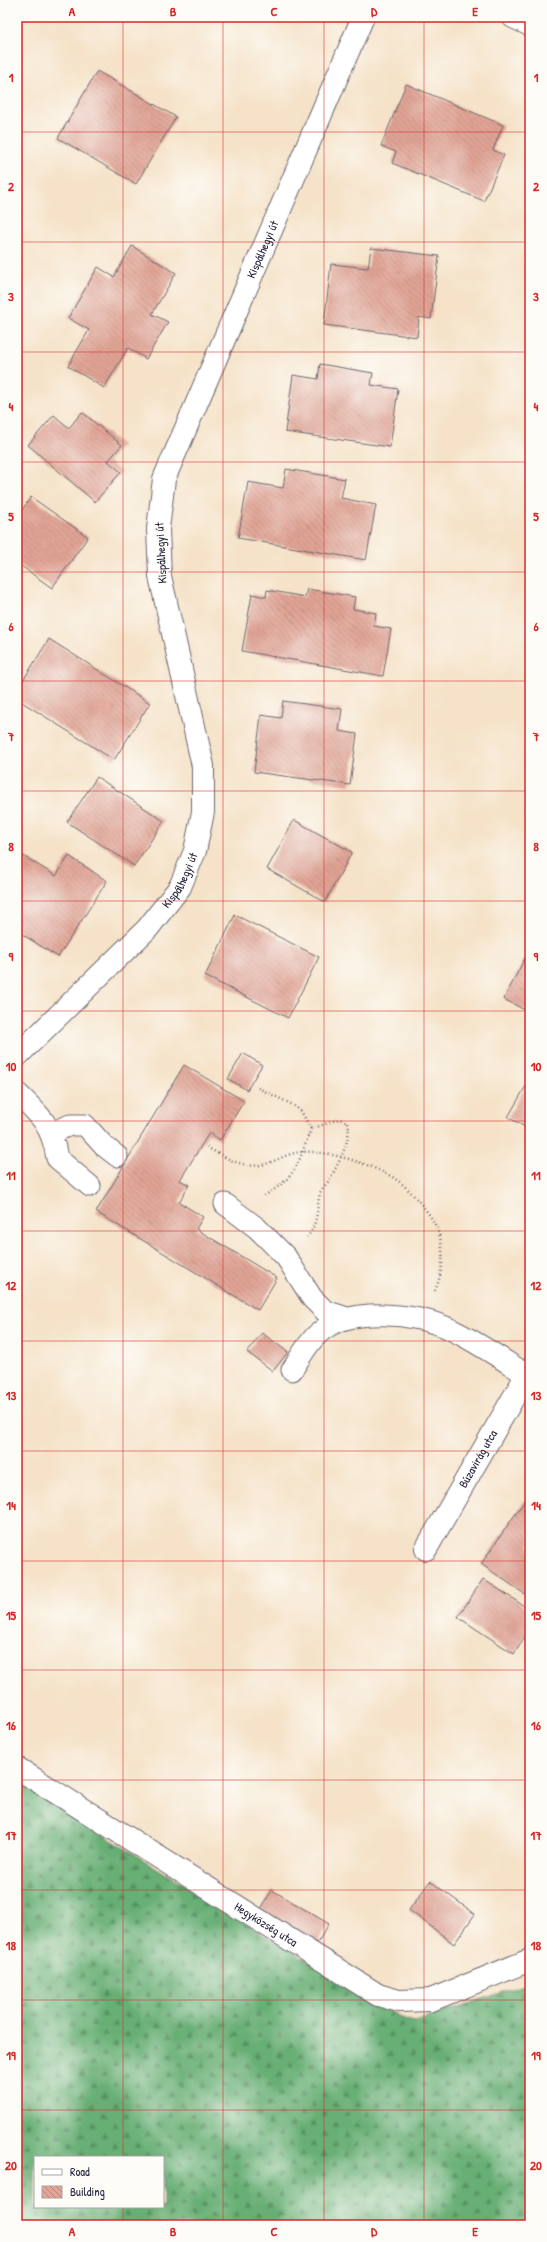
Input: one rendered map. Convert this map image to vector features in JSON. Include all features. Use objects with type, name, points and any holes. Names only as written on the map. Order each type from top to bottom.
[{"type":"street","name":"Kispálhegyi út","points":[[17,1056],[148,928],[180,887],[195,851],[203,812],[203,766],[160,576],[158,529],[164,479],[363,17]]},
{"type":"street","points":[[513,17],[530,25]]},
{"type":"street","name":"Búzavirág utca","points":[[426,1549],[528,1372]]},
{"type":"street","name":"Hegyközség utca","points":[[17,1768],[378,1995],[399,2001],[431,2000],[530,1960]]},
{"type":"lane","points":[[17,1093],[44,1119],[55,1141],[58,1158],[90,1186]]},
{"type":"lane","points":[[51,1133],[70,1125],[85,1125],[104,1146],[117,1156]]},
{"type":"lane","points":[[225,1204],[257,1228],[286,1257],[312,1298],[325,1311],[347,1318]]},
{"type":"lane","points":[[292,1370],[319,1333],[347,1318],[380,1314],[420,1320],[449,1329],[528,1372]]},
{"type":"path","points":[[258,1088],[297,1108],[311,1128]]},
{"type":"path","points":[[286,1257],[300,1245],[315,1224],[320,1191],[336,1168],[350,1128],[348,1122],[339,1118],[311,1128]]},
{"type":"path","points":[[244,1218],[261,1198],[288,1180],[299,1164],[311,1128]]},
{"type":"path","points":[[207,1147],[233,1162],[246,1165],[261,1165],[296,1153],[318,1153],[340,1158],[381,1171],[398,1181],[412,1193],[437,1224],[443,1262],[441,1278],[420,1320]]},
{"type":"green space","points":[[17,1782],[399,2017],[414,2022],[530,1983],[530,2225],[17,2225]]},
{"type":"building","points":[[97,71],[176,117],[136,184],[58,138]]},
{"type":"building","points":[[406,84],[503,125],[493,150],[504,155],[484,201],[392,163],[396,152],[381,146]]},
{"type":"building","points":[[132,246],[176,273],[152,314],[168,322],[146,359],[128,348],[104,388],[68,366],[89,330],[68,318],[98,267],[114,277]]},
{"type":"building","points":[[371,248],[439,256],[431,319],[419,317],[417,337],[324,325],[331,264],[368,268]]},
{"type":"building","points":[[320,364],[373,373],[371,385],[398,389],[390,447],[285,432],[293,375],[318,379]]},
{"type":"building","points":[[82,412],[122,445],[108,461],[121,472],[95,502],[28,445],[54,415],[69,428]]},
{"type":"building","points":[[286,469],[345,479],[341,498],[376,505],[366,560],[238,538],[248,482],[283,488]]},
{"type":"building","points":[[31,497],[88,537],[52,588],[17,563],[17,517]]},
{"type":"building","points":[[307,589],[355,597],[353,609],[376,613],[374,626],[391,629],[383,676],[242,651],[252,594],[266,597],[267,590],[305,597]]},
{"type":"building","points":[[49,639],[150,703],[114,760],[17,699],[17,690]]},
{"type":"building","points":[[283,701],[342,709],[339,731],[357,734],[350,785],[254,772],[261,715],[281,718]]},
{"type":"building","points":[[97,777],[164,821],[134,866],[67,822]]},
{"type":"building","points":[[294,820],[352,852],[325,902],[267,869]]},
{"type":"building","points":[[17,852],[56,876],[69,856],[107,881],[58,957],[17,931]]},
{"type":"building","points":[[235,915],[319,957],[288,1018],[205,976]]},
{"type":"building","points":[[530,948],[530,1013],[504,999]]},
{"type":"building","points":[[243,1053],[262,1065],[247,1090],[228,1079]]},
{"type":"building","points":[[184,1065],[244,1101],[220,1140],[209,1133],[180,1180],[189,1185],[179,1202],[203,1217],[196,1229],[277,1278],[258,1310],[96,1212]]},
{"type":"building","points":[[530,1079],[530,1130],[508,1117]]},
{"type":"building","points":[[262,1333],[288,1352],[273,1371],[247,1352]]},
{"type":"building","points":[[530,1493],[530,1596],[529,1597],[481,1564]]},
{"type":"building","points":[[483,1579],[530,1610],[530,1630],[514,1654],[458,1617]]},
{"type":"building","points":[[430,1881],[475,1914],[454,1944],[409,1910]]},
{"type":"building","points":[[272,1890],[329,1924],[314,1948],[258,1914]]}]
